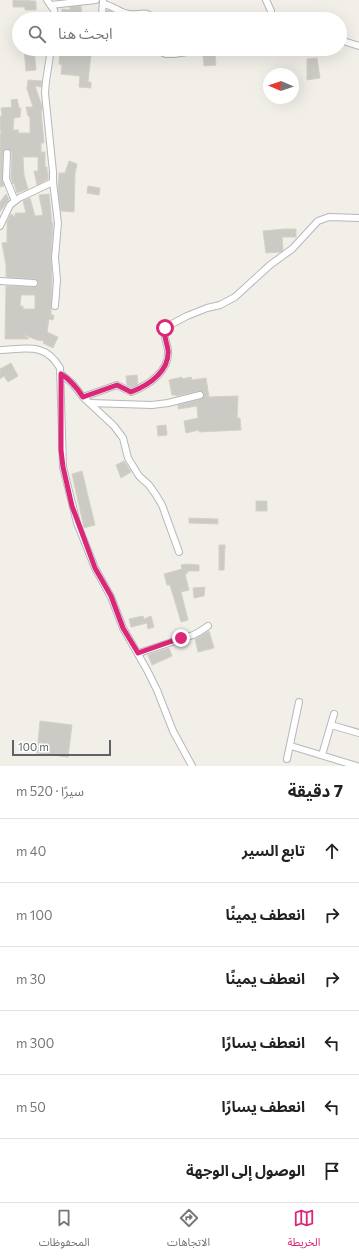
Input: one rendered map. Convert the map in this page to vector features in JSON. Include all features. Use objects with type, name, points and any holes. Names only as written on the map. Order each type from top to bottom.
[{"type":"street","points":[[49,3],[96,0]]},
{"type":"street","points":[[266,0],[270,12]]},
{"type":"street","points":[[101,12],[103,2],[125,12]]},
{"type":"street","points":[[49,3],[54,12]]},
{"type":"street","points":[[347,42],[359,46]]},
{"type":"street","points":[[50,56],[45,92],[58,223],[56,252],[57,291],[55,306]]},
{"type":"street","points":[[7,153],[6,179],[15,201]]},
{"type":"street","points":[[0,176],[6,179]]},
{"type":"street","points":[[0,226],[10,205],[53,182]]},
{"type":"street","points":[[83,397],[117,385],[131,392],[141,388],[164,370],[168,350],[164,334],[165,328],[188,316],[207,308],[220,305],[235,297],[260,274],[292,249],[318,221],[330,217],[359,218]]},
{"type":"street","points":[[0,281],[34,283]]},
{"type":"street","points":[[0,350],[40,350],[51,356],[60,368],[61,450],[63,467],[72,506],[95,568],[111,596],[123,628],[157,690],[173,731],[192,766]]},
{"type":"street","points":[[61,374],[67,378],[83,397],[114,426],[123,438],[128,458],[139,476],[149,486],[162,505],[179,552]]},
{"type":"street","points":[[90,403],[152,405],[168,403],[200,395]]},
{"type":"street","points":[[138,653],[193,635],[208,626]]},
{"type":"street","points":[[287,759],[291,746],[299,702]]},
{"type":"street","points":[[322,755],[334,714]]},
{"type":"street","points":[[331,725],[359,733]]},
{"type":"street","points":[[291,746],[357,766]]},
{"type":"building","points":[[13,0],[36,1],[36,10],[25,10],[25,7],[13,7]]},
{"type":"building","points":[[81,6],[81,12],[62,12],[62,9],[71,10],[69,7]]},
{"type":"building","points":[[25,56],[35,56],[36,70],[26,71]]},
{"type":"building","points":[[60,56],[91,56],[88,82],[91,82],[91,88],[79,87],[80,76],[61,74],[62,65],[59,64]]},
{"type":"building","points":[[203,56],[215,56],[216,65],[204,66]]},
{"type":"building","points":[[317,58],[320,78],[307,80],[307,59]]},
{"type":"building","points":[[28,80],[42,81],[41,87],[35,86],[42,106],[41,111],[44,143],[41,143],[41,152],[45,152],[45,167],[47,167],[48,179],[37,185],[34,171],[38,171],[38,157],[23,157],[24,175],[28,189],[17,193],[11,178],[12,153],[8,149],[5,149],[3,152],[2,179],[4,186],[0,187],[0,116],[2,116],[1,108],[12,107],[11,100],[17,99],[19,108],[21,108],[20,117],[14,118],[13,130],[19,130],[18,133],[30,133],[30,118],[26,107],[33,107],[27,89]]},
{"type":"building","points":[[69,161],[77,164],[75,173],[74,212],[61,211],[58,189],[59,173],[65,173]]},
{"type":"building","points":[[88,186],[100,188],[99,195],[87,193]]},
{"type":"building","points":[[6,194],[9,199],[0,212],[0,202]]},
{"type":"building","points":[[49,194],[53,223],[51,258],[51,315],[54,315],[53,320],[49,319],[47,332],[58,337],[53,348],[43,343],[44,341],[24,335],[29,339],[5,339],[6,286],[34,287],[38,286],[38,283],[35,279],[6,277],[6,265],[2,243],[7,242],[7,222],[11,214],[15,217],[15,213],[26,213],[23,201],[30,198],[35,216],[43,215],[39,195]],"holes":[[[21,295],[35,295],[35,309],[23,309],[23,306],[20,306]]]},
{"type":"building","points":[[296,229],[296,237],[282,237],[283,250],[281,252],[266,253],[263,231]]},
{"type":"building","points":[[11,363],[18,376],[8,382],[4,376],[0,379],[0,369]]},
{"type":"building","points":[[137,375],[138,384],[132,387],[127,385],[126,376]]},
{"type":"building","points":[[182,377],[182,379],[191,377],[192,380],[206,378],[209,397],[238,396],[237,418],[240,418],[241,430],[199,432],[199,430],[186,433],[184,421],[198,418],[197,406],[178,409],[178,405],[201,399],[204,394],[203,392],[199,391],[176,396],[172,395],[169,380]]},
{"type":"building","points":[[166,425],[167,435],[158,436],[157,426]]},
{"type":"building","points":[[124,461],[131,472],[121,478],[116,465]]},
{"type":"building","points":[[82,471],[95,525],[84,528],[72,474]]},
{"type":"building","points":[[256,501],[267,501],[267,511],[256,511]]},
{"type":"building","points":[[189,518],[218,519],[218,524],[189,523]]},
{"type":"building","points":[[219,545],[225,545],[224,570],[219,570]]},
{"type":"building","points":[[181,565],[199,565],[199,571],[187,571],[188,573],[185,574],[189,590],[181,592],[188,620],[181,622],[170,585],[167,585],[164,574],[182,569]]},
{"type":"building","points":[[205,587],[204,596],[194,598],[193,588]]},
{"type":"building","points":[[143,616],[144,619],[151,616],[154,627],[148,629],[147,623],[131,627],[129,619]]},
{"type":"building","points":[[209,631],[214,648],[198,652],[195,639]]},
{"type":"building","points":[[169,648],[172,656],[152,665],[148,655]]},
{"type":"building","points":[[40,721],[72,725],[68,757],[37,753]]},
{"type":"route","points":[[165,328],[164,334],[168,350],[166,365],[164,370],[158,376],[141,388],[131,392],[117,385],[83,397],[72,383],[61,374],[61,450],[63,467],[77,523],[95,568],[111,596],[123,628],[130,641],[138,653],[181,638]]}]
